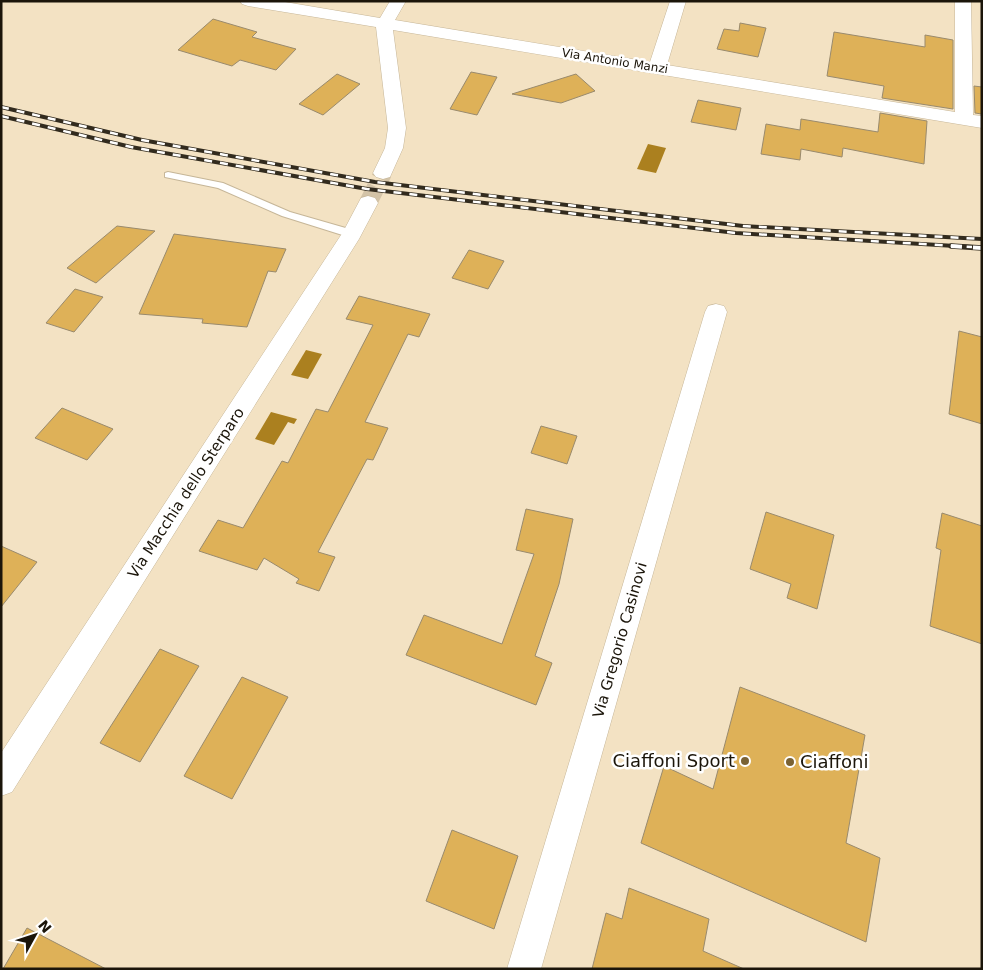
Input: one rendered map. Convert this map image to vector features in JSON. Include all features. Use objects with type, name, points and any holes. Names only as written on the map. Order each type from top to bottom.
[{"type":"street","name":"Via Antonio Manzi","points":[[248,1],[982,122]]},
{"type":"street","points":[[383,173],[394,148],[397,128],[384,24],[398,1]]},
{"type":"street","points":[[657,68],[678,1]]},
{"type":"street","points":[[964,119],[963,7],[982,16]]},
{"type":"street","name":"Via Macchia dello Sterparo","points":[[1,781],[352,234],[368,203]]},
{"type":"street","name":"Via Gregorio Casinovi","points":[[524,969],[716,312]]},
{"type":"lane","points":[[168,175],[220,185],[286,214],[352,234]]},
{"type":"shaded area","points":[[648,144],[666,148],[656,173],[637,169]]},
{"type":"shaded area","points":[[306,350],[322,354],[308,379],[291,375]]},
{"type":"shaded area","points":[[271,412],[297,419],[294,424],[288,422],[274,445],[255,439]]},
{"type":"building","points":[[213,19],[257,32],[252,37],[296,49],[276,70],[240,60],[232,66],[178,50]]},
{"type":"building","points":[[740,23],[766,28],[758,57],[717,49],[724,29],[739,31]]},
{"type":"building","points":[[834,32],[925,47],[925,35],[953,40],[953,109],[882,98],[884,86],[827,76]]},
{"type":"building","points":[[471,72],[497,77],[477,115],[450,109]]},
{"type":"building","points":[[337,74],[360,84],[323,115],[299,104]]},
{"type":"building","points":[[576,74],[595,91],[561,103],[512,94]]},
{"type":"building","points":[[974,86],[982,87],[982,114],[975,113]]},
{"type":"building","points":[[698,100],[741,108],[736,130],[691,122]]},
{"type":"building","points":[[880,113],[927,121],[924,164],[843,148],[842,157],[801,149],[800,160],[761,154],[766,124],[800,130],[801,119],[878,132]]},
{"type":"building","points":[[117,226],[155,231],[96,283],[67,268]]},
{"type":"building","points":[[174,234],[286,249],[276,272],[268,271],[247,327],[202,323],[203,319],[139,314]]},
{"type":"building","points":[[469,250],[504,261],[488,289],[452,278]]},
{"type":"building","points":[[75,289],[103,297],[74,332],[46,323]]},
{"type":"building","points":[[359,296],[430,314],[419,337],[408,334],[365,422],[388,428],[373,460],[367,459],[318,552],[335,557],[319,591],[296,583],[299,579],[264,558],[257,570],[199,551],[218,520],[243,528],[282,461],[288,463],[316,409],[328,412],[373,325],[346,319]]},
{"type":"building","points":[[959,331],[982,337],[982,424],[949,414]]},
{"type":"building","points":[[62,408],[113,429],[87,460],[35,438]]},
{"type":"building","points":[[541,426],[577,436],[567,464],[531,453]]},
{"type":"building","points":[[526,509],[573,519],[559,584],[535,656],[552,663],[536,705],[406,655],[424,615],[502,644],[534,554],[516,550]]},
{"type":"building","points":[[766,512],[834,535],[817,609],[787,598],[791,584],[750,569]]},
{"type":"building","points":[[942,513],[982,526],[982,644],[930,626],[941,550],[936,548]]},
{"type":"building","points":[[1,546],[37,562],[1,607]]},
{"type":"building","points":[[160,649],[199,666],[140,762],[100,743]]},
{"type":"building","points":[[242,677],[288,697],[232,799],[184,776]]},
{"type":"building","points":[[740,687],[865,735],[846,843],[880,858],[866,942],[641,843],[664,766],[713,789]]},
{"type":"building","points":[[452,830],[518,856],[494,929],[426,901]]},
{"type":"building","points":[[629,888],[709,919],[703,951],[744,969],[592,969],[606,913],[622,919]]},
{"type":"building","points":[[27,928],[106,969],[3,969]]},
{"type":"tunnel","points":[[368,203],[383,173]]},
{"type":"railway","points":[[1,107],[142,140],[375,182],[743,226],[982,239]]},
{"type":"railway","points":[[1,116],[131,147],[367,189],[736,233],[972,247]]},
{"type":"railway","points":[[951,246],[982,248]]},
{"type":"place","name":"Ciaffoni Sport","points":[[745,761]]},
{"type":"place","name":"Ciaffoni","points":[[790,762]]}]
